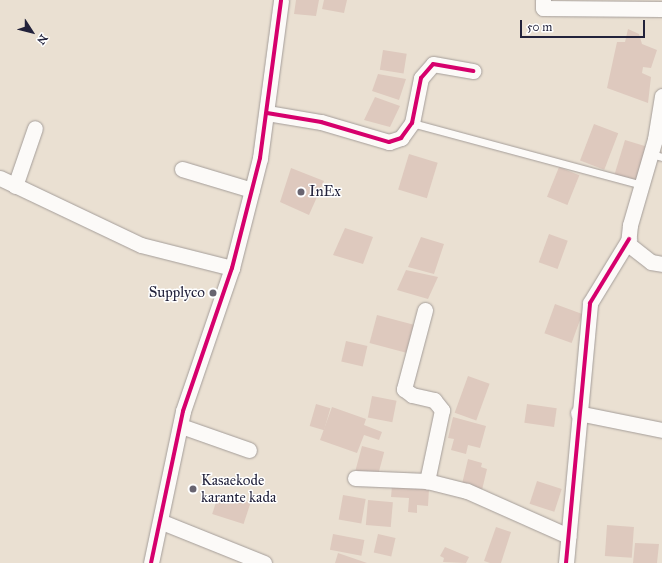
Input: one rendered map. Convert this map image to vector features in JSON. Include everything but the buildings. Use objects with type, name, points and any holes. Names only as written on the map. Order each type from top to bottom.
[{"type":"street","points":[[151,563],[162,522],[181,426],[232,268],[252,190],[267,113],[281,0]]},
{"type":"street","points":[[543,0],[543,8],[662,9]]},
{"type":"street","points":[[267,113],[321,122],[390,142],[401,138],[412,123],[421,78],[433,64],[473,71]]},
{"type":"street","points":[[662,96],[656,155],[641,186],[628,244],[651,262],[662,264]]},
{"type":"street","points":[[15,186],[35,128]]},
{"type":"street","points":[[182,169],[252,190]]},
{"type":"street","points":[[0,178],[141,245],[232,268]]},
{"type":"street","points":[[566,563],[578,413],[590,304],[629,239]]},
{"type":"street","points":[[425,310],[404,389],[412,395],[434,400],[442,410],[427,481]]},
{"type":"street","points":[[578,413],[662,430]]},
{"type":"street","points":[[181,426],[250,450]]},
{"type":"street","points":[[355,478],[427,481],[467,491],[568,536]]},
{"type":"street","points":[[162,522],[264,563]]},
{"type":"lane","points":[[412,123],[641,186]]},
{"type":"cycle path","points":[[151,563],[183,411],[232,268],[260,158],[281,0]]},
{"type":"cycle path","points":[[267,113],[321,122],[389,142],[401,138],[412,123],[421,78],[433,64],[473,71]]},
{"type":"cycle path","points":[[566,563],[590,303],[629,239]]},
{"type":"place","name":"InEx","points":[[301,192]]},
{"type":"place","name":"Supplyco","points":[[213,293]]},
{"type":"place","name":"Kasaekode karante kada","points":[[193,489]]}]
